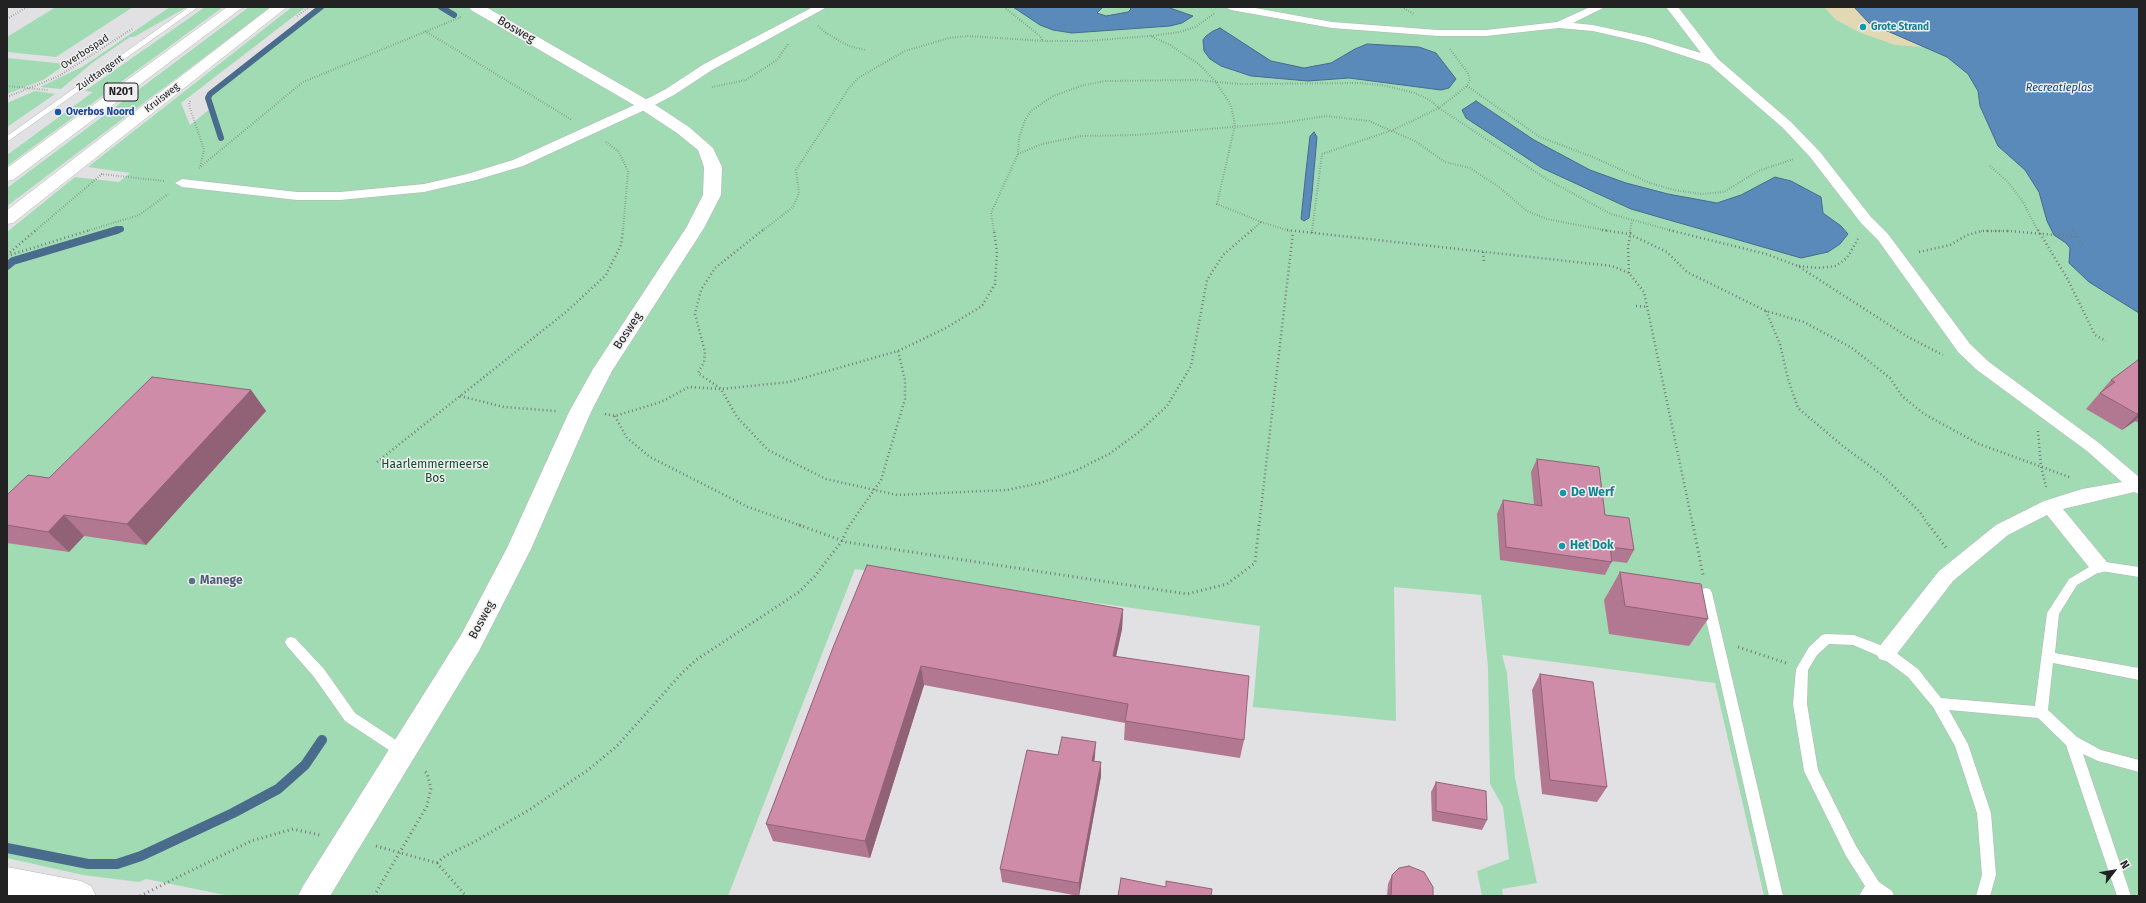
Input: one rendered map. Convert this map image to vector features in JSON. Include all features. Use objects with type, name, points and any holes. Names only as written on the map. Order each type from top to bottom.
[{"type":"main road","name":"N201","points":[[7,176],[236,7]]},
{"type":"main road","name":"Kruisweg","points":[[7,219],[280,7]]},
{"type":"main road","name":"Bosweg","points":[[313,896],[470,643],[520,549],[580,412],[603,369],[695,228],[712,195],[713,167],[705,148],[683,130],[645,104],[478,8]]},
{"type":"main road","points":[[7,881],[81,896]]},
{"type":"street","points":[[182,183],[297,196],[340,196],[402,191],[472,177],[518,163],[590,131],[670,92],[708,67],[821,7]]},
{"type":"street","points":[[1231,7],[1332,25],[1438,33],[1486,33],[1559,25],[1618,32],[1648,40],[1714,62]]},
{"type":"street","points":[[1559,25],[1599,7]]},
{"type":"street","points":[[1672,7],[1714,62],[1787,125],[1815,155],[1825,170],[1897,255],[1964,348],[1983,366],[2093,447],[2138,485]]},
{"type":"street","points":[[1886,653],[1946,576],[2002,530],[2050,506],[2082,496],[2138,485]]},
{"type":"street","points":[[2050,506],[2099,566]]},
{"type":"lane","name":"Zuidtangent","points":[[7,140],[194,7]]},
{"type":"lane","points":[[2041,712],[2053,613],[2073,582],[2099,566],[2139,572]]},
{"type":"lane","points":[[1706,593],[1776,896]]},
{"type":"lane","points":[[1887,896],[1870,892],[1811,771],[1800,704],[1802,669],[1813,650],[1826,639],[1854,640],[1886,653],[1913,673],[1938,703],[1961,744],[1984,812],[1989,875],[1983,896]]},
{"type":"lane","points":[[291,642],[319,673],[350,717],[403,752]]},
{"type":"lane","points":[[2048,657],[2139,674]]},
{"type":"lane","points":[[1938,703],[2041,712],[2072,741],[2098,755],[2139,766]]},
{"type":"lane","points":[[2072,741],[2124,896]]},
{"type":"path","points":[[7,19],[27,7]]},
{"type":"path","points":[[297,16],[309,7]]},
{"type":"path","points":[[1004,7],[1040,36],[1043,41]]},
{"type":"path","points":[[1312,233],[1322,154],[1393,130],[1438,108],[1468,86],[1470,80],[1468,73],[1438,33],[1428,23],[1402,7]]},
{"type":"path","points":[[190,99],[189,105],[204,150],[200,168],[303,82],[478,8]]},
{"type":"path","points":[[1217,10],[1195,27],[1180,32],[1150,36],[1087,41],[1043,41],[968,36],[930,43],[905,50],[858,78],[849,88],[796,170],[799,193],[793,207],[715,268],[701,290],[695,314],[704,352],[704,362],[698,373],[721,389],[737,417],[768,450],[826,479],[897,495],[1007,490],[1040,483],[1074,471],[1109,454],[1139,432],[1167,406],[1181,385],[1191,366],[1207,280],[1223,255],[1262,222]]},
{"type":"path","points":[[806,14],[826,34],[849,46],[865,50]]},
{"type":"path","name":"Overbospad","points":[[7,97],[59,76],[138,25]]},
{"type":"path","points":[[377,462],[566,312],[606,275],[621,245],[627,200],[628,171],[619,152],[590,131],[425,31]]},
{"type":"path","points":[[1150,36],[1186,54],[1200,65],[1215,81],[1231,105],[1235,126],[1217,204],[1262,222],[1293,232],[1612,266],[1629,273],[1644,292],[1702,570]]},
{"type":"path","points":[[460,396],[504,407],[536,411],[580,412],[615,416],[661,402],[689,387],[721,389],[789,382],[898,351],[944,329],[982,306],[995,284],[997,253],[991,213],[1018,154],[1019,138],[1023,130],[1025,120],[1031,111],[1053,96],[1084,85],[1105,81],[1197,80],[1240,84],[1359,83],[1382,85],[1415,93],[1431,101],[1438,108],[1548,180],[1612,214],[1632,221],[1766,254],[1798,266],[1908,337],[1946,357]]},
{"type":"path","points":[[7,86],[48,90]]},
{"type":"path","points":[[1468,86],[1540,137],[1593,157],[1650,183],[1674,190],[1702,194],[1724,192],[1733,188],[1758,171],[1781,162],[1815,155]]},
{"type":"path","points":[[1018,154],[1042,144],[1081,136],[1136,135],[1281,123],[1326,116],[1369,120],[1415,141],[1445,162],[1470,168],[1499,187],[1526,211],[1553,221],[1629,234],[1667,252],[1687,272],[1766,311],[1804,322],[1852,348],[1890,378],[1902,396],[1924,414],[1979,444],[2108,492]]},
{"type":"path","points":[[1990,166],[2008,182],[2023,202],[2039,233],[2067,278],[2095,335],[2106,341]]},
{"type":"path","points":[[7,255],[100,174],[182,183]]},
{"type":"path","points":[[7,255],[138,215],[159,202],[182,183]]},
{"type":"path","points":[[1798,266],[1817,268],[1836,266],[1847,258],[1851,252],[1866,220]]},
{"type":"path","points":[[1629,273],[1629,234],[1632,221]]},
{"type":"path","points":[[2071,228],[2084,246]]},
{"type":"path","points":[[1897,255],[1932,251],[1950,245],[1967,235],[1982,231],[2039,233],[2078,237]]},
{"type":"path","points":[[615,416],[627,438],[656,460],[748,507],[842,541],[916,554],[1187,594],[1227,584],[1255,563],[1293,232]]},
{"type":"path","points":[[1483,252],[1484,261]]},
{"type":"path","points":[[1636,306],[1647,307]]},
{"type":"path","points":[[1766,311],[1780,344],[1788,379],[1798,408],[1882,475],[1920,512],[1937,538],[1962,564]]},
{"type":"path","points":[[437,863],[445,856],[480,839],[529,810],[588,770],[617,746],[681,674],[696,660],[799,592],[815,576],[842,541],[850,523],[881,480],[890,455],[905,399],[905,380],[898,351]]},
{"type":"path","points":[[2036,404],[2041,466],[2050,506]]},
{"type":"path","points":[[1718,643],[1746,648],[1802,669]]},
{"type":"path","points":[[374,896],[427,806],[430,788],[427,773],[403,752]]},
{"type":"green space","points":[[56,7],[133,7],[56,57],[7,52],[7,37]]},
{"type":"green space","points":[[170,7],[187,7],[134,37],[130,37],[92,63],[61,89],[40,87],[82,67]]},
{"type":"green space","points":[[205,7],[223,7],[7,166],[7,155],[93,92],[85,91]]},
{"type":"green space","points":[[249,7],[271,7],[7,206],[7,188]]},
{"type":"green space","name":"Haarlemmermeerse Bos","points":[[292,7],[306,7],[181,103],[190,125],[210,109],[209,95],[324,7],[2139,7],[2139,896],[1764,896],[1715,683],[1502,655],[1507,673],[1515,778],[1537,883],[1502,889],[1503,896],[1482,896],[1477,871],[1509,859],[1503,807],[1490,784],[1488,667],[1481,595],[1394,587],[1396,721],[1253,707],[1260,626],[855,569],[728,896],[230,896],[146,879],[139,882],[83,875],[7,858],[7,232],[75,177],[119,182],[130,173],[88,167]]},
{"type":"green space","points":[[7,58],[66,64],[43,80],[7,94]]},
{"type":"green space","points":[[35,91],[55,94],[7,127],[7,103]]},
{"type":"sand","name":"Grote Strand","points":[[1824,7],[1854,7],[1869,23],[1923,47],[1895,45],[1861,33],[1836,20]]},
{"type":"water","points":[[1013,7],[1103,7],[1097,13],[1106,16],[1128,12],[1131,9],[1129,7],[1167,7],[1193,16],[1182,23],[1170,26],[1072,33],[1053,30],[1040,25]]},
{"type":"water","name":"Recreatieplas","points":[[1854,7],[2139,7],[2139,313],[2089,282],[2069,263],[2070,248],[2066,243],[2054,235],[2047,221],[2039,192],[2025,170],[1998,146],[1980,106],[1978,91],[1968,74],[1947,57],[1869,23]]},
{"type":"water","points":[[1220,28],[1271,61],[1304,68],[1331,63],[1367,44],[1419,47],[1436,53],[1456,79],[1449,88],[1441,90],[1349,78],[1308,81],[1251,76],[1221,66],[1210,59],[1204,51],[1203,40],[1213,31]]},
{"type":"water","points":[[1476,101],[1534,140],[1590,170],[1626,183],[1668,194],[1717,203],[1741,195],[1775,177],[1791,181],[1821,197],[1823,213],[1841,226],[1848,234],[1840,244],[1828,252],[1801,258],[1631,209],[1542,168],[1466,118],[1462,110]]},
{"type":"water","points":[[1314,132],[1317,137],[1312,193],[1309,218],[1304,221],[1301,219],[1306,171],[1310,136]]},
{"type":"building","points":[[2138,360],[2139,413],[2137,414],[2100,393],[2115,382],[2111,380]]},
{"type":"building","points":[[152,377],[251,390],[127,524],[64,515],[48,532],[7,525],[7,495],[28,475],[49,478]]},
{"type":"building","points":[[1537,459],[1599,467],[1605,515],[1629,518],[1634,550],[1610,547],[1612,562],[1506,547],[1503,500],[1542,506]]},
{"type":"building","points":[[867,565],[1123,609],[1113,656],[1249,676],[1244,740],[1125,721],[1128,704],[921,666],[865,841],[766,824],[834,645]]},
{"type":"building","points":[[1620,572],[1701,584],[1708,619],[1625,606]]},
{"type":"building","points":[[1540,674],[1593,682],[1607,787],[1550,780]]},
{"type":"building","points":[[1062,737],[1096,742],[1092,761],[1101,762],[1079,883],[1000,869],[1027,750],[1058,755]]},
{"type":"building","points":[[1436,782],[1486,791],[1487,820],[1436,811]]},
{"type":"building","points":[[1409,866],[1424,872],[1433,887],[1433,896],[1391,896],[1392,875],[1399,868]]},
{"type":"building","points":[[1121,878],[1166,887],[1166,881],[1212,889],[1211,896],[1118,896]]},
{"type":"waterway","points":[[221,138],[208,98],[210,94],[321,7]]},
{"type":"waterway","points":[[441,7],[454,15]]},
{"type":"waterway","points":[[114,231],[121,229]]},
{"type":"waterway","points":[[7,266],[13,261],[117,230]]},
{"type":"waterway","points":[[7,848],[88,864],[117,864],[141,856],[233,813],[278,789],[305,765],[322,740]]},
{"type":"place","name":"Grote Strand","points":[[1863,27]]},
{"type":"place","name":"Overbos Noord","points":[[58,112]]},
{"type":"place","name":"De Werf","points":[[1563,493]]},
{"type":"place","name":"Het Dok","points":[[1562,546]]},
{"type":"place","name":"Manege","points":[[192,581]]}]
